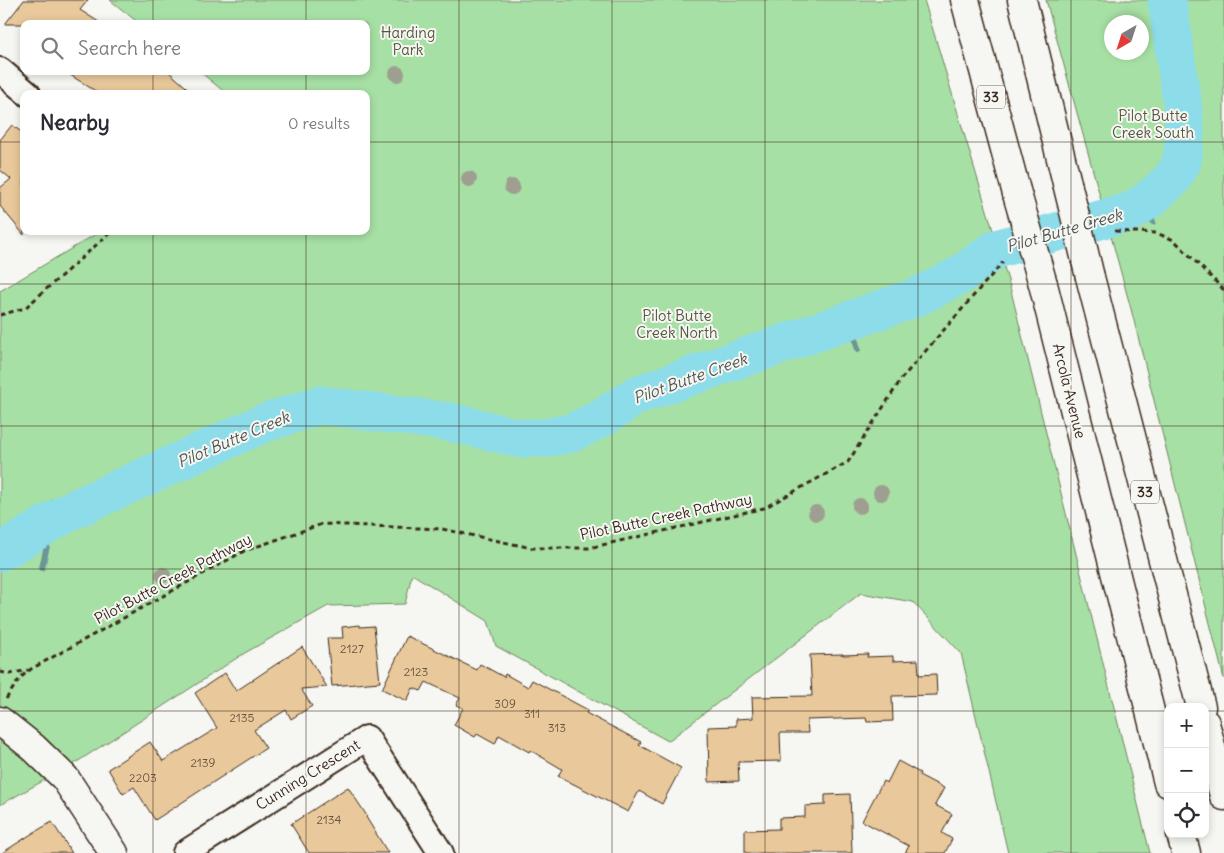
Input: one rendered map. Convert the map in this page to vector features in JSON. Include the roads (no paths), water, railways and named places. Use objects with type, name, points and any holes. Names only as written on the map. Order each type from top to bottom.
[{"type":"main road","name":"Arcola Avenue","points":[[965,0],[1043,284],[1164,767]]},
{"type":"main road","name":"33","points":[[1022,0],[1090,277],[1200,703]]},
{"type":"main road","points":[[3,710],[34,748],[65,778],[114,853]]},
{"type":"main road","points":[[1209,739],[1224,796]]},
{"type":"main road","points":[[1182,838],[1186,853]]},
{"type":"street","points":[[0,70],[23,90]]},
{"type":"street","name":"Cunning Crescent","points":[[185,853],[366,738],[441,853]]},
{"type":"waterway","name":"Pilot Butte Creek","points":[[0,552],[72,510],[264,423],[320,405],[450,422],[519,438],[544,438],[571,433],[602,418],[637,395],[917,297],[960,275],[996,249],[1132,211],[1150,199],[1172,179],[1182,162],[1185,133],[1167,0]]},
{"type":"waterway","points":[[1150,199],[1148,208],[1153,222]]},
{"type":"waterway","points":[[858,349],[856,331],[859,323],[866,315]]},
{"type":"waterway","points":[[53,502],[62,508],[72,510]]},
{"type":"waterway","points":[[42,568],[48,541],[60,516]]},
{"type":"park label","name":"Harding Park","points":[[408,42]]},
{"type":"park label","name":"Pilot Butte Creek South","points":[[1153,124]]},
{"type":"park label","name":"Pilot Butte Creek North","points":[[677,324]]}]
